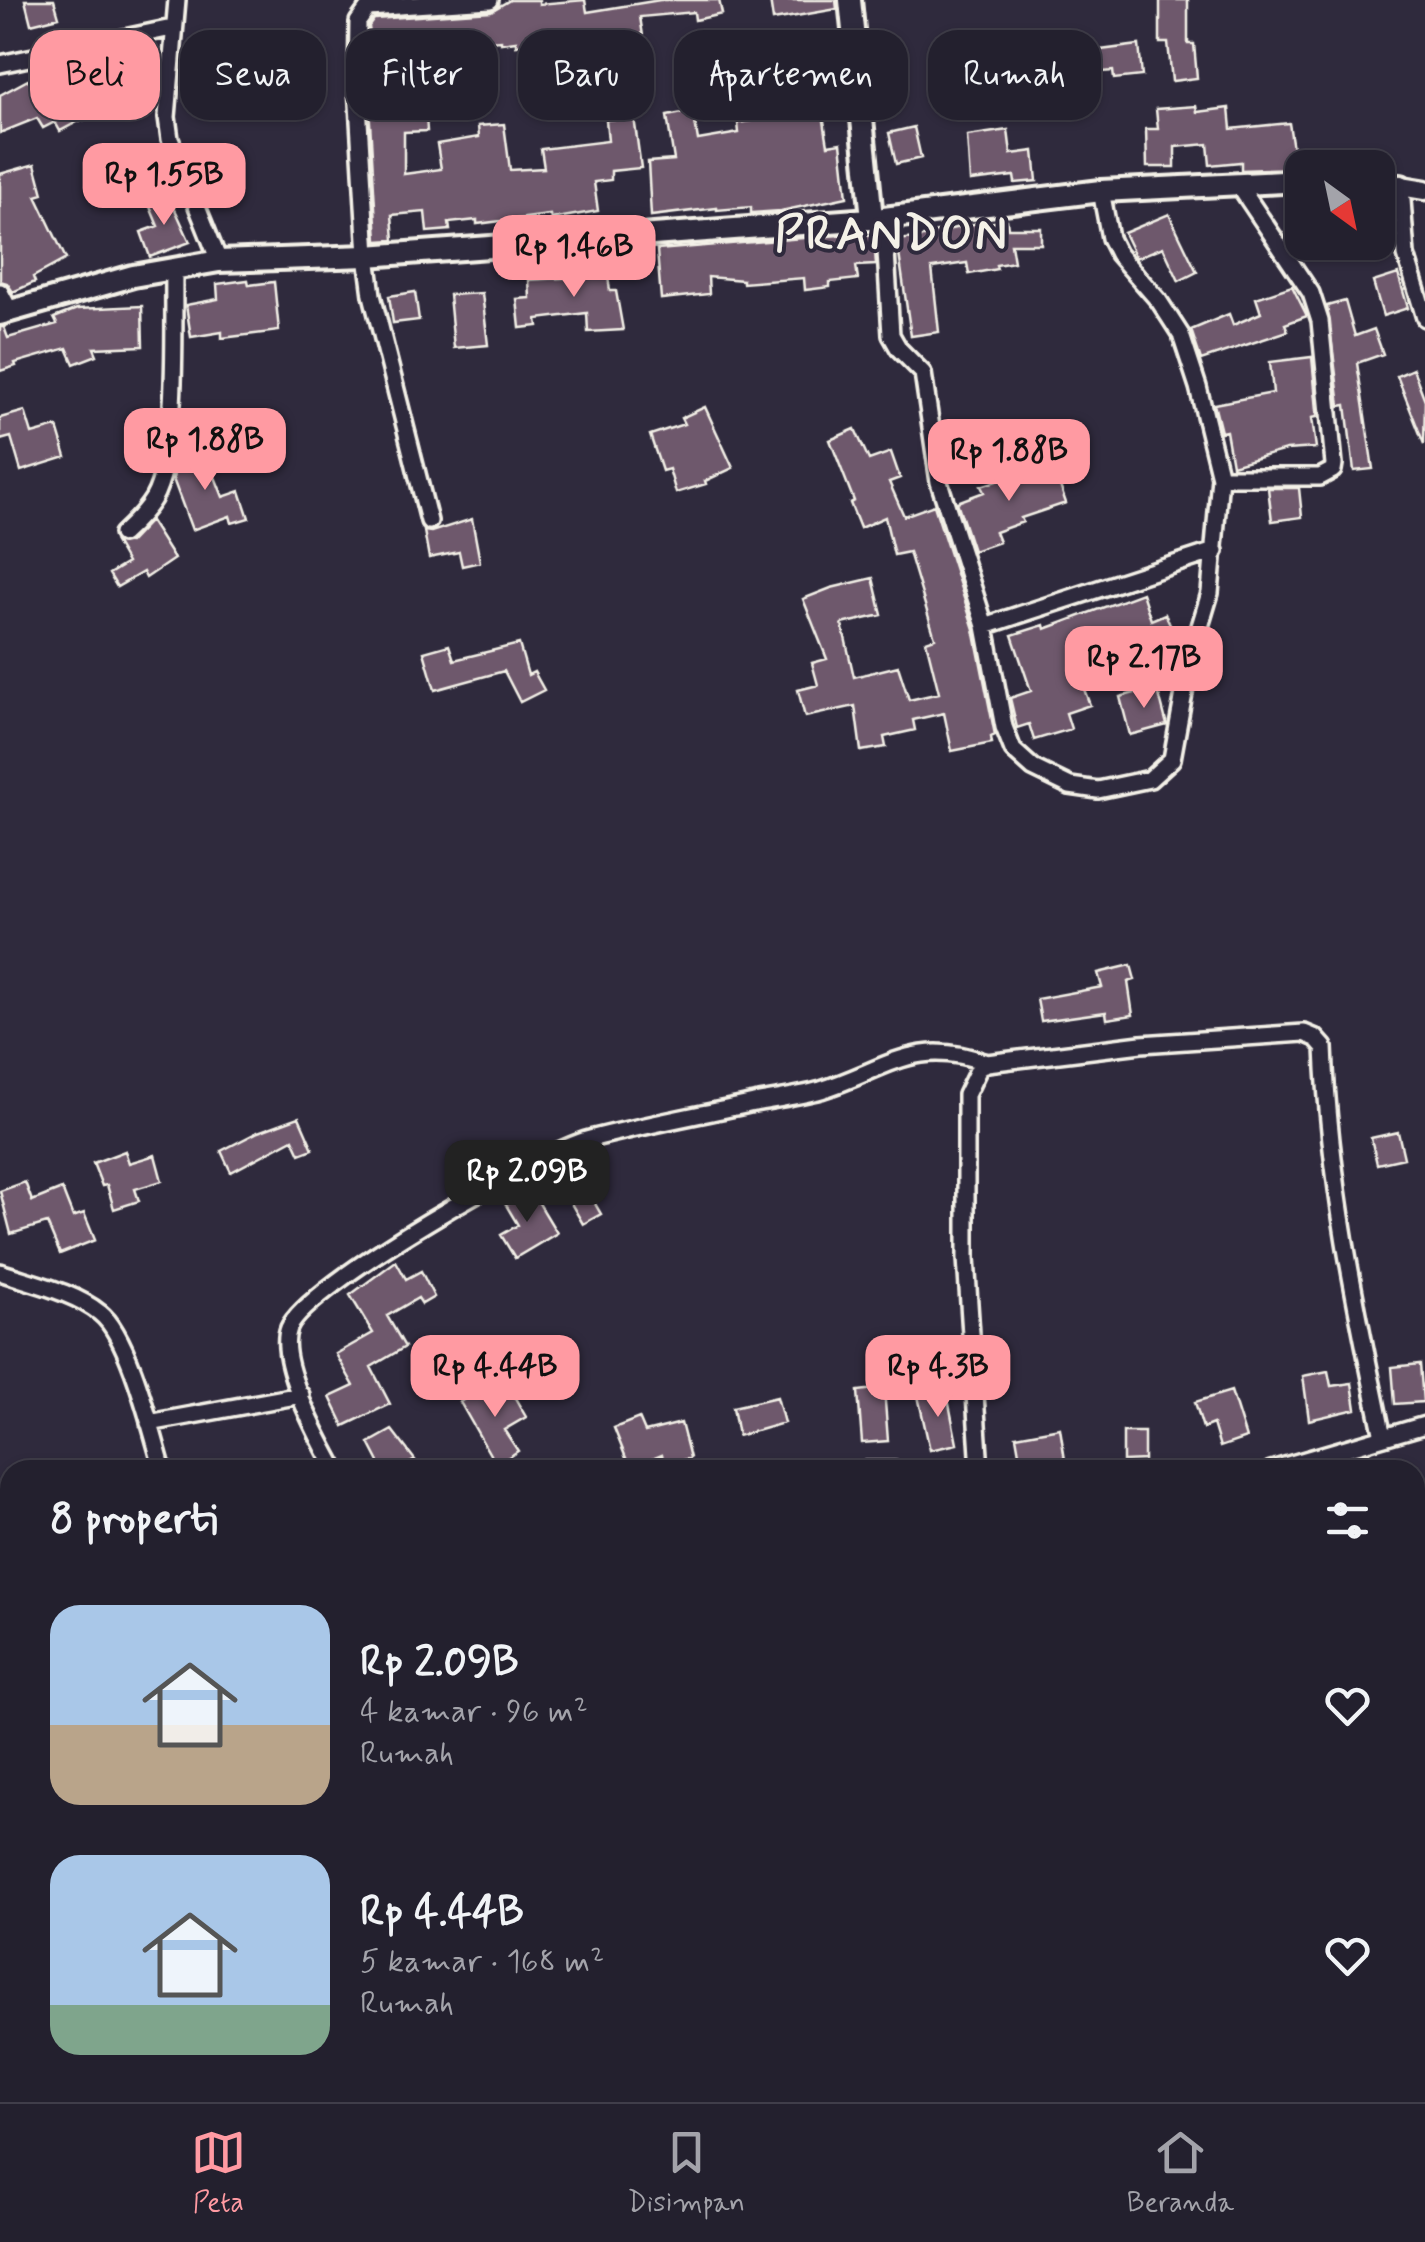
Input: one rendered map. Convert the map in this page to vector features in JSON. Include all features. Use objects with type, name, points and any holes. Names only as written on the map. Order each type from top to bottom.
[{"type":"main road","points":[[850,0],[878,218]]},
{"type":"main road","points":[[3,306],[219,261],[367,256],[878,218],[1101,191],[1285,183]]},
{"type":"main road","points":[[1395,186],[1402,186]]},
{"type":"street","points":[[177,0],[167,117],[170,139],[219,261]]},
{"type":"street","points":[[430,521],[372,295],[357,87],[360,16],[374,7],[490,0]]},
{"type":"street","points":[[0,64],[172,28]]},
{"type":"street","points":[[1220,477],[1320,478],[1333,470],[1334,464],[1320,321],[1311,293],[1238,184]]},
{"type":"street","points":[[1425,190],[1402,186],[1406,256],[1425,318]]},
{"type":"street","points":[[878,218],[891,335],[923,373],[939,482],[984,626],[1012,750],[1032,768],[1070,786],[1098,790],[1150,778],[1172,759],[1190,660],[1210,594],[1220,477],[1181,335],[1118,254],[1110,238],[1101,191]]},
{"type":"street","points":[[122,534],[153,498],[165,461],[174,269]]},
{"type":"street","points":[[984,626],[1214,551]]},
{"type":"street","points":[[979,1460],[966,1258],[966,1095],[979,1068],[988,1063],[1141,1044],[1304,1034],[1316,1038],[1324,1048],[1330,1150],[1348,1275],[1383,1437]]},
{"type":"street","points":[[331,1460],[287,1354],[288,1330],[346,1273],[511,1174],[586,1140],[822,1090],[922,1052],[961,1053],[988,1063]]},
{"type":"street","points":[[0,1272],[89,1304],[104,1315],[124,1350],[159,1460]]},
{"type":"street","points":[[149,1422],[301,1395]]},
{"type":"street","points":[[1304,1460],[1425,1425]]},
{"type":"building","points":[[25,0],[54,0],[59,17],[31,24]]},
{"type":"building","points":[[510,0],[539,0],[539,4],[585,0],[587,12],[660,0],[719,0],[722,14],[695,20],[694,12],[640,17],[642,30],[518,30],[516,45],[516,41],[501,43],[498,30],[369,30],[374,19],[491,11]]},
{"type":"building","points":[[770,0],[836,0],[837,9],[773,20]]},
{"type":"building","points":[[1160,0],[1188,0],[1188,44],[1194,44],[1197,78],[1172,81],[1168,43],[1160,43]]},
{"type":"building","points":[[1139,45],[1142,76],[1114,79],[1113,71],[1101,72],[1101,50]]},
{"type":"building","points":[[30,79],[32,120],[0,133],[0,95]]},
{"type":"building","points":[[1196,106],[1197,112],[1229,108],[1231,129],[1289,123],[1293,150],[1285,150],[1285,168],[1241,170],[1241,162],[1210,165],[1208,144],[1175,147],[1175,167],[1147,167],[1146,129],[1158,129],[1156,109]]},
{"type":"building","points":[[667,116],[695,120],[698,140],[739,133],[738,123],[824,120],[828,145],[841,143],[847,197],[781,211],[751,213],[751,207],[717,208],[651,216],[648,162],[674,160]]},
{"type":"building","points":[[38,120],[84,120],[60,131],[55,122],[43,128]]},
{"type":"building","points":[[370,120],[426,120],[427,131],[404,132],[404,174],[441,169],[437,144],[479,137],[478,126],[504,124],[510,170],[544,168],[541,149],[608,141],[606,120],[634,120],[641,168],[611,171],[611,180],[594,182],[598,211],[551,219],[550,215],[477,224],[477,220],[449,223],[450,230],[427,232],[425,212],[392,215],[394,240],[377,241]]},
{"type":"building","points":[[914,127],[921,158],[896,164],[889,133]]},
{"type":"building","points":[[1008,130],[1011,154],[1034,151],[1037,181],[1015,183],[1014,176],[970,181],[967,136]]},
{"type":"building","points":[[35,164],[43,194],[36,196],[66,259],[33,277],[35,282],[13,292],[0,281],[0,174]]},
{"type":"building","points":[[168,194],[190,242],[150,257],[141,232],[158,226],[148,202]]},
{"type":"building","points":[[1169,214],[1197,272],[1179,281],[1163,247],[1136,258],[1124,233]]},
{"type":"building","points":[[1007,220],[1008,228],[1041,228],[1041,244],[1011,244],[1014,262],[996,265],[997,269],[969,274],[967,263],[932,268],[939,332],[911,336],[897,240]]},
{"type":"building","points":[[874,235],[876,265],[856,266],[858,279],[805,290],[804,278],[743,283],[708,277],[709,294],[661,299],[657,250]]},
{"type":"building","points":[[606,262],[610,291],[616,291],[623,330],[588,332],[587,313],[537,319],[538,326],[520,328],[517,299],[530,298],[529,280],[579,277],[578,266]]},
{"type":"building","points":[[1398,274],[1408,308],[1383,316],[1373,282]]},
{"type":"building","points":[[248,280],[249,285],[274,282],[279,331],[222,338],[222,332],[191,337],[186,305],[218,299],[217,284]]},
{"type":"building","points":[[1292,286],[1307,316],[1285,324],[1288,331],[1201,360],[1191,330],[1229,314],[1233,325],[1261,313],[1256,298]]},
{"type":"building","points":[[415,292],[419,320],[393,323],[389,296]]},
{"type":"building","points":[[482,293],[488,345],[454,348],[449,295]]},
{"type":"building","points":[[1345,301],[1355,336],[1374,329],[1383,354],[1357,363],[1373,469],[1354,471],[1346,405],[1340,406],[1327,306]]},
{"type":"building","points":[[142,306],[143,346],[94,348],[97,355],[74,364],[67,348],[0,371],[0,327],[4,327],[8,338],[57,324],[54,318],[77,309]]},
{"type":"building","points":[[1312,357],[1316,448],[1286,450],[1232,465],[1226,431],[1221,432],[1214,404],[1273,393],[1270,362]]},
{"type":"building","points":[[1413,369],[1425,400],[1424,444],[1397,376]]},
{"type":"building","points":[[705,407],[733,468],[705,481],[706,484],[676,493],[669,469],[662,471],[650,435],[684,424],[681,418]]},
{"type":"building","points":[[25,411],[32,434],[57,427],[66,457],[21,471],[11,437],[0,440],[0,418]]},
{"type":"building","points":[[855,429],[869,460],[891,452],[900,478],[889,482],[904,516],[934,505],[974,629],[995,735],[991,737],[992,743],[952,751],[944,713],[913,720],[915,730],[884,737],[886,747],[861,751],[855,706],[805,717],[798,690],[818,685],[812,663],[827,659],[803,599],[873,578],[882,615],[842,624],[854,677],[898,666],[909,700],[939,693],[926,641],[935,638],[909,552],[894,555],[885,517],[860,528],[850,503],[854,501],[830,440]]},
{"type":"building","points":[[190,452],[193,459],[206,454],[223,497],[240,491],[249,518],[232,523],[230,516],[192,530],[173,479],[177,458]]},
{"type":"building","points":[[1052,463],[1066,503],[1021,518],[1023,522],[995,532],[999,542],[973,551],[957,502],[984,492],[981,486]]},
{"type":"building","points":[[1268,488],[1299,488],[1302,517],[1272,521]]},
{"type":"building","points":[[472,519],[480,562],[462,566],[459,552],[429,558],[424,531]]},
{"type":"building","points":[[150,521],[174,559],[146,578],[143,572],[117,587],[109,574],[127,563],[115,542],[129,543]]},
{"type":"building","points":[[1142,593],[1151,620],[1165,614],[1180,647],[1143,661],[1135,639],[1121,645],[1117,635],[1082,647],[1085,656],[1073,660],[1090,705],[1066,713],[1071,729],[1034,740],[1029,724],[1017,728],[1010,698],[1031,691],[1012,635],[1044,625],[1045,629]]},
{"type":"building","points":[[519,644],[528,675],[534,672],[544,690],[520,702],[504,671],[435,690],[424,652],[449,645],[454,660]]},
{"type":"building","points":[[1157,687],[1167,725],[1130,735],[1120,697]]},
{"type":"building","points":[[1131,965],[1135,980],[1128,982],[1133,1015],[1107,1019],[1106,1012],[1041,1021],[1037,999],[1102,987],[1098,973]]},
{"type":"building","points":[[299,1117],[313,1149],[300,1154],[293,1139],[231,1172],[221,1151]]},
{"type":"building","points":[[1398,1132],[1404,1158],[1377,1164],[1371,1138]]},
{"type":"building","points":[[125,1151],[129,1163],[155,1155],[162,1181],[135,1189],[139,1201],[114,1209],[107,1185],[102,1186],[93,1163]]},
{"type":"building","points":[[25,1182],[32,1201],[62,1189],[73,1217],[84,1213],[95,1240],[60,1254],[47,1223],[11,1234],[0,1191]]},
{"type":"building","points":[[531,1190],[557,1233],[515,1258],[501,1235],[518,1225],[506,1205]]},
{"type":"building","points":[[587,1190],[601,1214],[583,1224],[569,1200]]},
{"type":"building","points":[[396,1261],[406,1279],[421,1271],[434,1297],[422,1304],[418,1298],[387,1316],[405,1347],[371,1367],[390,1404],[344,1426],[330,1397],[354,1386],[336,1354],[373,1333],[350,1295]]},
{"type":"building","points":[[1420,1364],[1423,1402],[1395,1404],[1392,1367]]},
{"type":"building","points":[[1328,1371],[1331,1386],[1352,1383],[1356,1409],[1309,1420],[1303,1376]]},
{"type":"building","points":[[507,1384],[526,1417],[504,1430],[518,1451],[504,1460],[493,1460],[460,1402],[479,1390],[484,1398]]},
{"type":"building","points":[[884,1388],[888,1441],[862,1443],[858,1391]]},
{"type":"building","points":[[946,1389],[957,1444],[930,1450],[918,1396]]},
{"type":"building","points":[[1231,1391],[1246,1438],[1220,1447],[1213,1424],[1203,1428],[1195,1402]]},
{"type":"building","points":[[777,1397],[784,1423],[738,1436],[733,1407]]},
{"type":"building","points":[[639,1418],[645,1432],[681,1423],[690,1458],[664,1460],[662,1455],[650,1460],[627,1460],[614,1428]]},
{"type":"building","points":[[1060,1428],[1065,1460],[1020,1460],[1016,1436]]},
{"type":"building","points":[[392,1430],[415,1460],[378,1460],[369,1443]]},
{"type":"building","points":[[1123,1432],[1144,1432],[1144,1460],[1123,1460]]},
{"type":"building","points":[[1369,1453],[1370,1460],[1345,1460]]},
{"type":"district","name":"PRANDON","points":[[892,232]]}]
